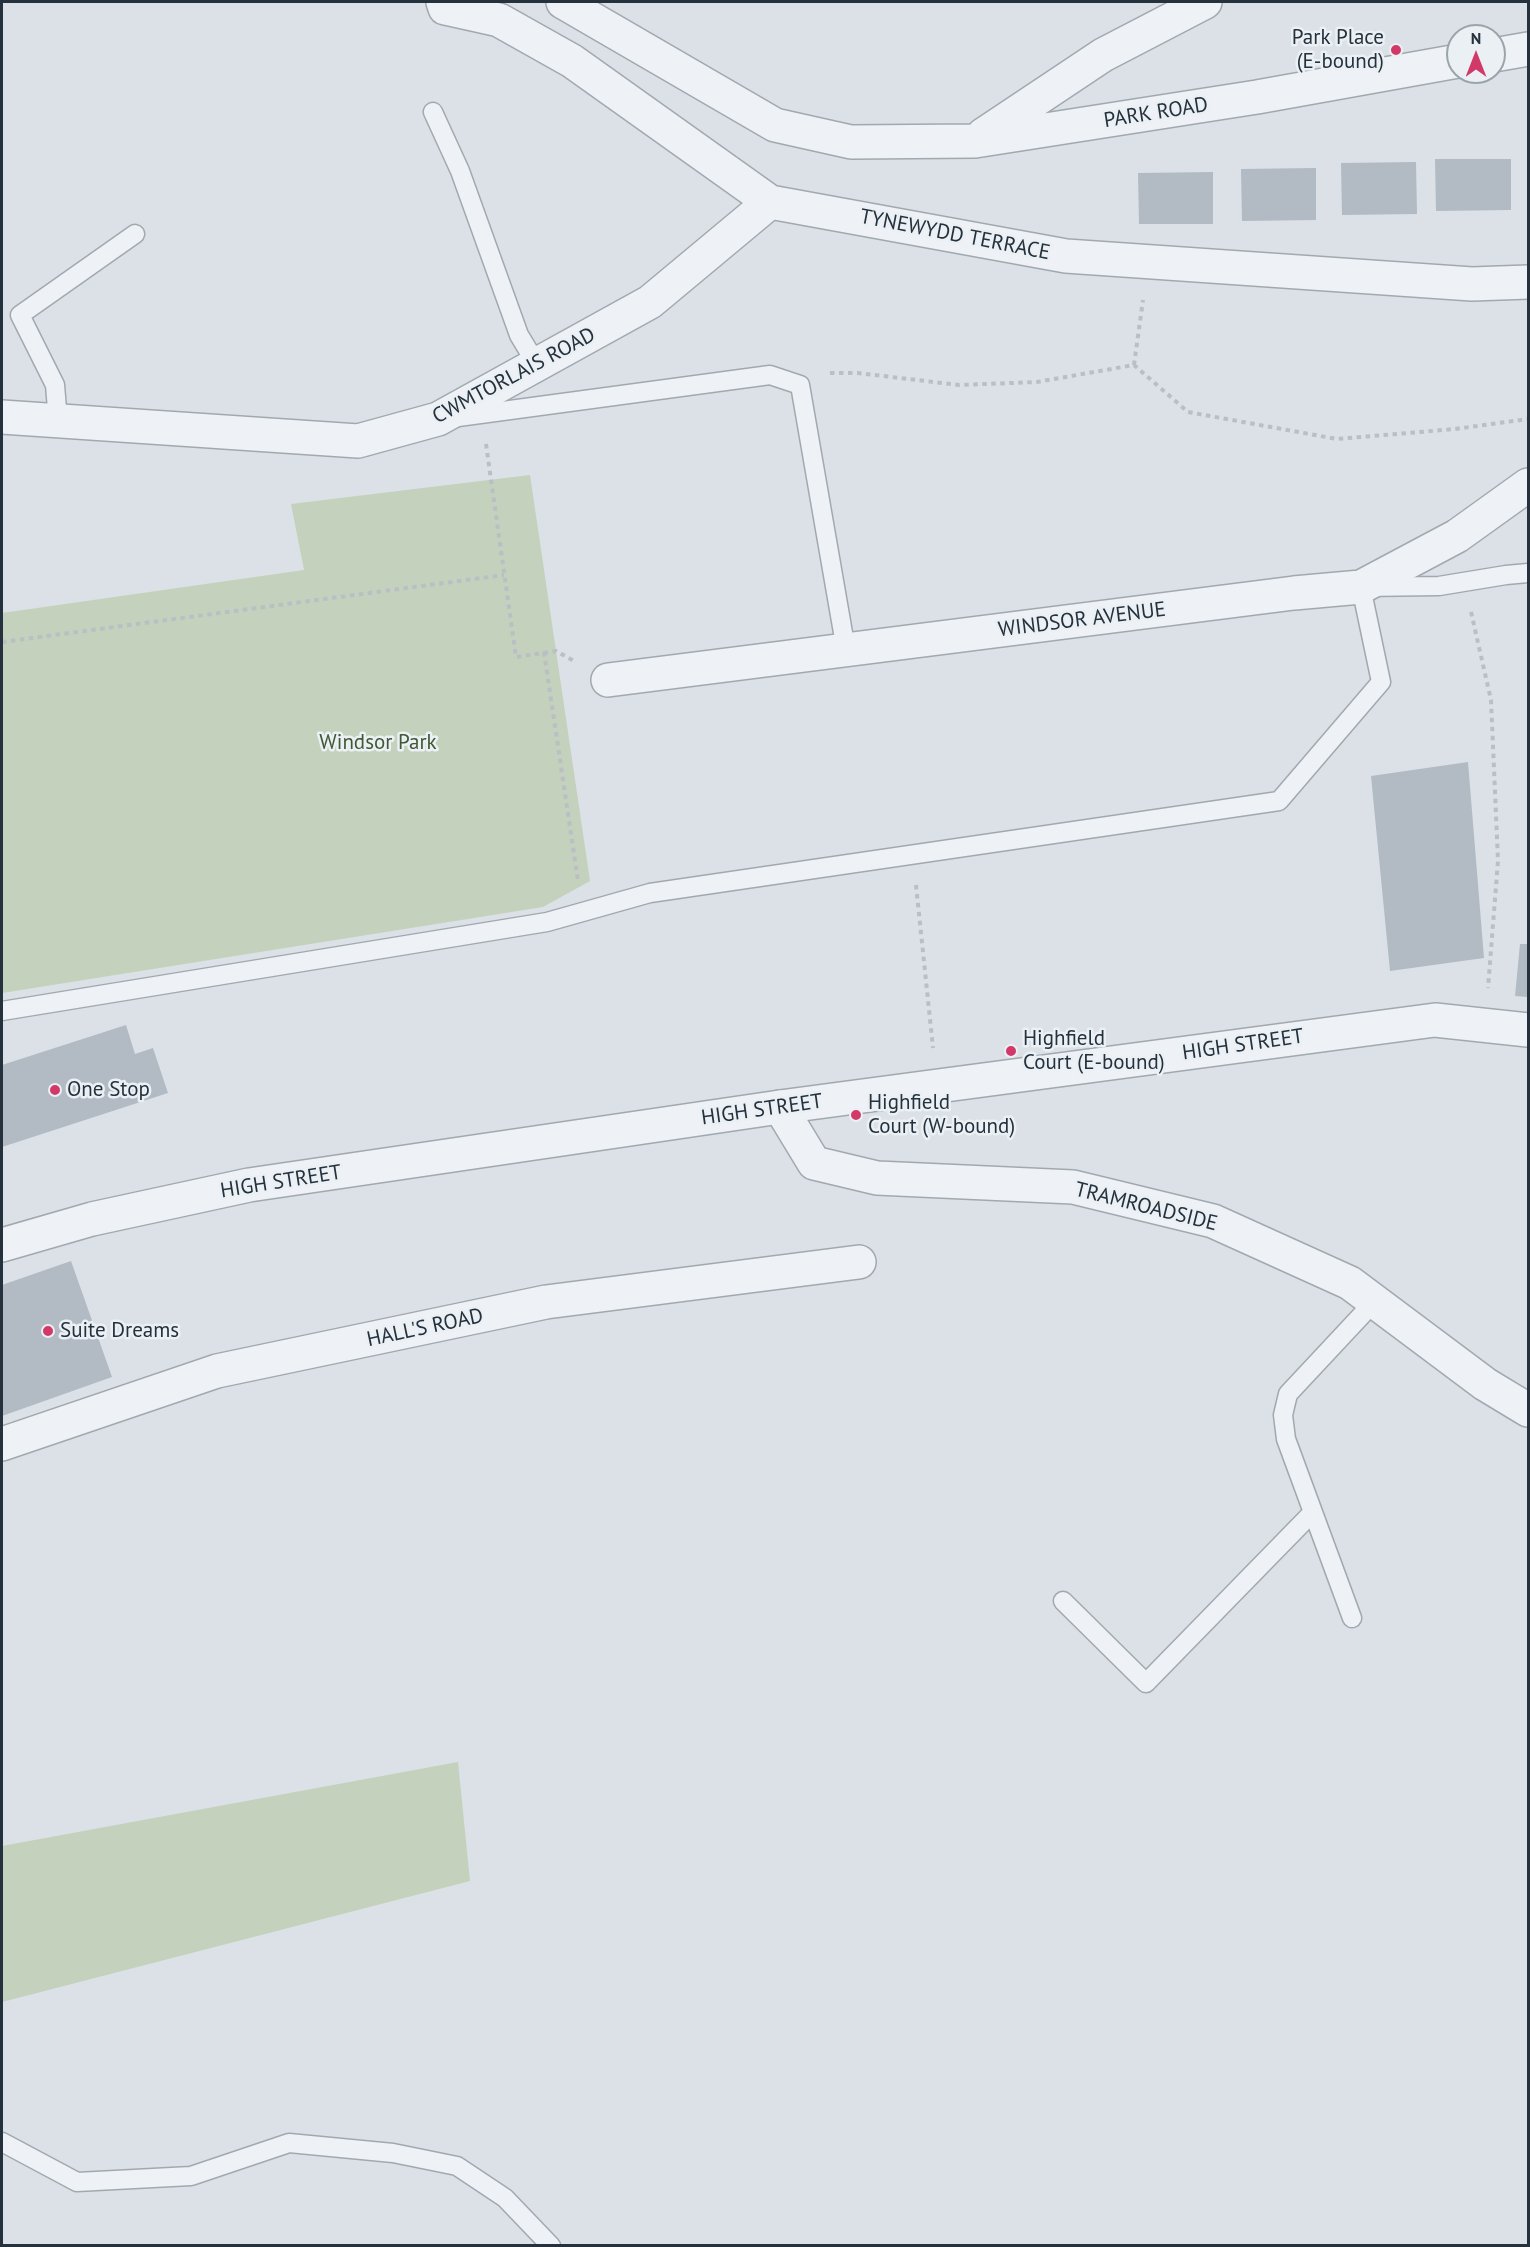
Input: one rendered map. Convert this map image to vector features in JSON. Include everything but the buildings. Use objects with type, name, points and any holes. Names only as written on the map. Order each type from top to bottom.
[{"type":"street","name":"TYNEWYDD TERRACE","points":[[443,2],[445,8],[498,20],[572,62],[770,202],[1066,256],[1472,284],[1528,282]]},
{"type":"street","name":"PARK ROAD","points":[[563,2],[775,125],[851,141],[975,141],[1257,97],[1446,63]]},
{"type":"street","points":[[975,141],[1103,55],[1205,2]]},
{"type":"street","points":[[1506,53],[1528,49]]},
{"type":"street","name":"CWMTORLAIS ROAD","points":[[2,417],[358,441],[438,419],[650,302],[770,202]]},
{"type":"street","name":"WINDSOR AVENUE","points":[[608,680],[1294,593],[1361,587],[1458,536],[1528,485]]},
{"type":"street","name":"HIGH STREET","points":[[2,1245],[92,1219],[249,1185],[780,1107],[1435,1020],[1528,1030]]},
{"type":"street","name":"TRAMROADSIDE","points":[[780,1107],[814,1163],[877,1178],[1073,1187],[1213,1221],[1350,1283],[1485,1384],[1528,1410]]},
{"type":"street","name":"HALL'S ROAD","points":[[2,1444],[217,1371],[546,1302],[859,1262]]},
{"type":"lane","points":[[433,112],[460,171],[519,335],[537,365]]},
{"type":"lane","points":[[58,421],[55,385],[20,315],[135,234]]},
{"type":"lane","points":[[438,419],[770,375],[800,385],[846,650]]},
{"type":"lane","points":[[2,1011],[547,922],[650,893],[1279,801],[1381,681],[1361,587],[1439,586],[1528,573]]},
{"type":"lane","points":[[1352,1618],[1287,1439],[1283,1415],[1288,1394],[1374,1302]]},
{"type":"lane","points":[[1064,1601],[1146,1683],[1313,1512]]},
{"type":"lane","points":[[2,2142],[77,2182],[191,2176],[289,2144],[393,2153],[457,2166],[505,2198],[551,2246]]},
{"type":"path","points":[[1134,365],[1149,261]]},
{"type":"path","points":[[770,375],[858,373],[960,385],[1037,382],[1134,365]]},
{"type":"path","points":[[1134,365],[1188,412],[1337,439],[1455,429],[1528,419]]},
{"type":"path","points":[[481,414],[516,657],[556,651],[608,680]]},
{"type":"path","points":[[2,642],[504,574]]},
{"type":"path","points":[[1464,582],[1491,700],[1498,861],[1485,1025]]},
{"type":"path","points":[[544,652],[582,912]]},
{"type":"path","points":[[912,854],[937,1085]]},
{"type":"green space","name":"Windsor Park","points":[[530,475],[590,881],[543,907],[2,993],[2,613],[304,570],[291,504]]},
{"type":"green space","points":[[458,1762],[470,1881],[2,2002],[2,1846]]},
{"type":"place","name":"Park Place (E-bound)","points":[[1396,50]]},
{"type":"place","name":"Highfield Court (E-bound)","points":[[1011,1051]]},
{"type":"place","name":"One Stop","points":[[55,1090]]},
{"type":"place","name":"Highfield Court (W-bound)","points":[[856,1115]]},
{"type":"place","name":"Suite Dreams","points":[[48,1331]]}]
